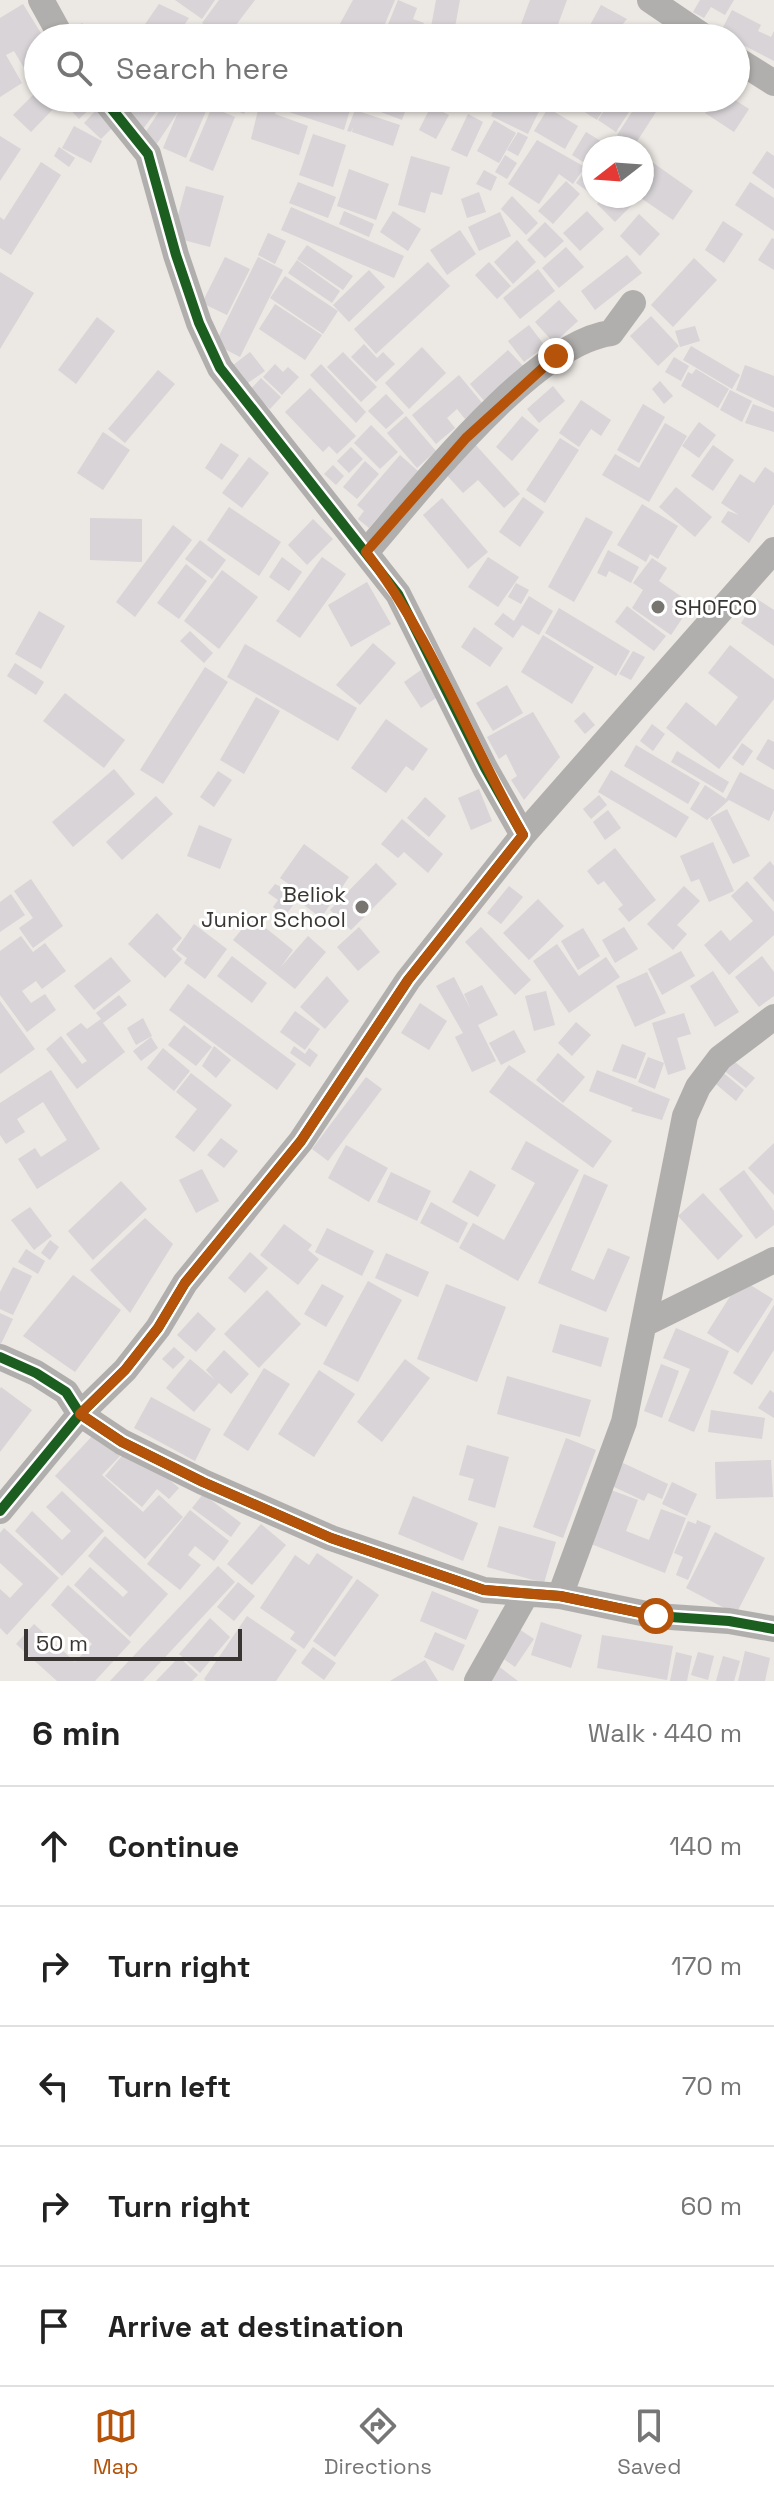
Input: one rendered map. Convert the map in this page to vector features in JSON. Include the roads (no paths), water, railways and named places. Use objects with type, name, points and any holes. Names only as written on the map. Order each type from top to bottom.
[{"type":"street","points":[[41,0],[54,24]]},
{"type":"street","points":[[650,0],[685,24]]},
{"type":"street","points":[[750,68],[774,83]]},
{"type":"street","points":[[114,112],[148,154],[176,255],[199,323],[220,368],[398,594],[485,768],[523,835]]},
{"type":"street","points":[[366,552],[466,438],[502,403],[556,356],[592,335],[611,333],[633,303]]},
{"type":"street","points":[[0,1511],[80,1414],[125,1370],[158,1328],[185,1283],[301,1141],[408,980],[523,835],[774,550]]},
{"type":"street","points":[[560,1596],[624,1422],[685,1116],[698,1087],[720,1058],[774,1017]]},
{"type":"street","points":[[646,1323],[774,1260]]},
{"type":"street","points":[[0,1357],[36,1373],[66,1392],[80,1414],[122,1442],[203,1482],[331,1538],[484,1590],[525,1596],[560,1596],[656,1616],[774,1629]]},
{"type":"street","points":[[477,1681],[525,1596]]},
{"type":"place","name":"SHOFCO","points":[[658,607]]},
{"type":"place","name":"Beliok Junior School","points":[[362,907]]}]
